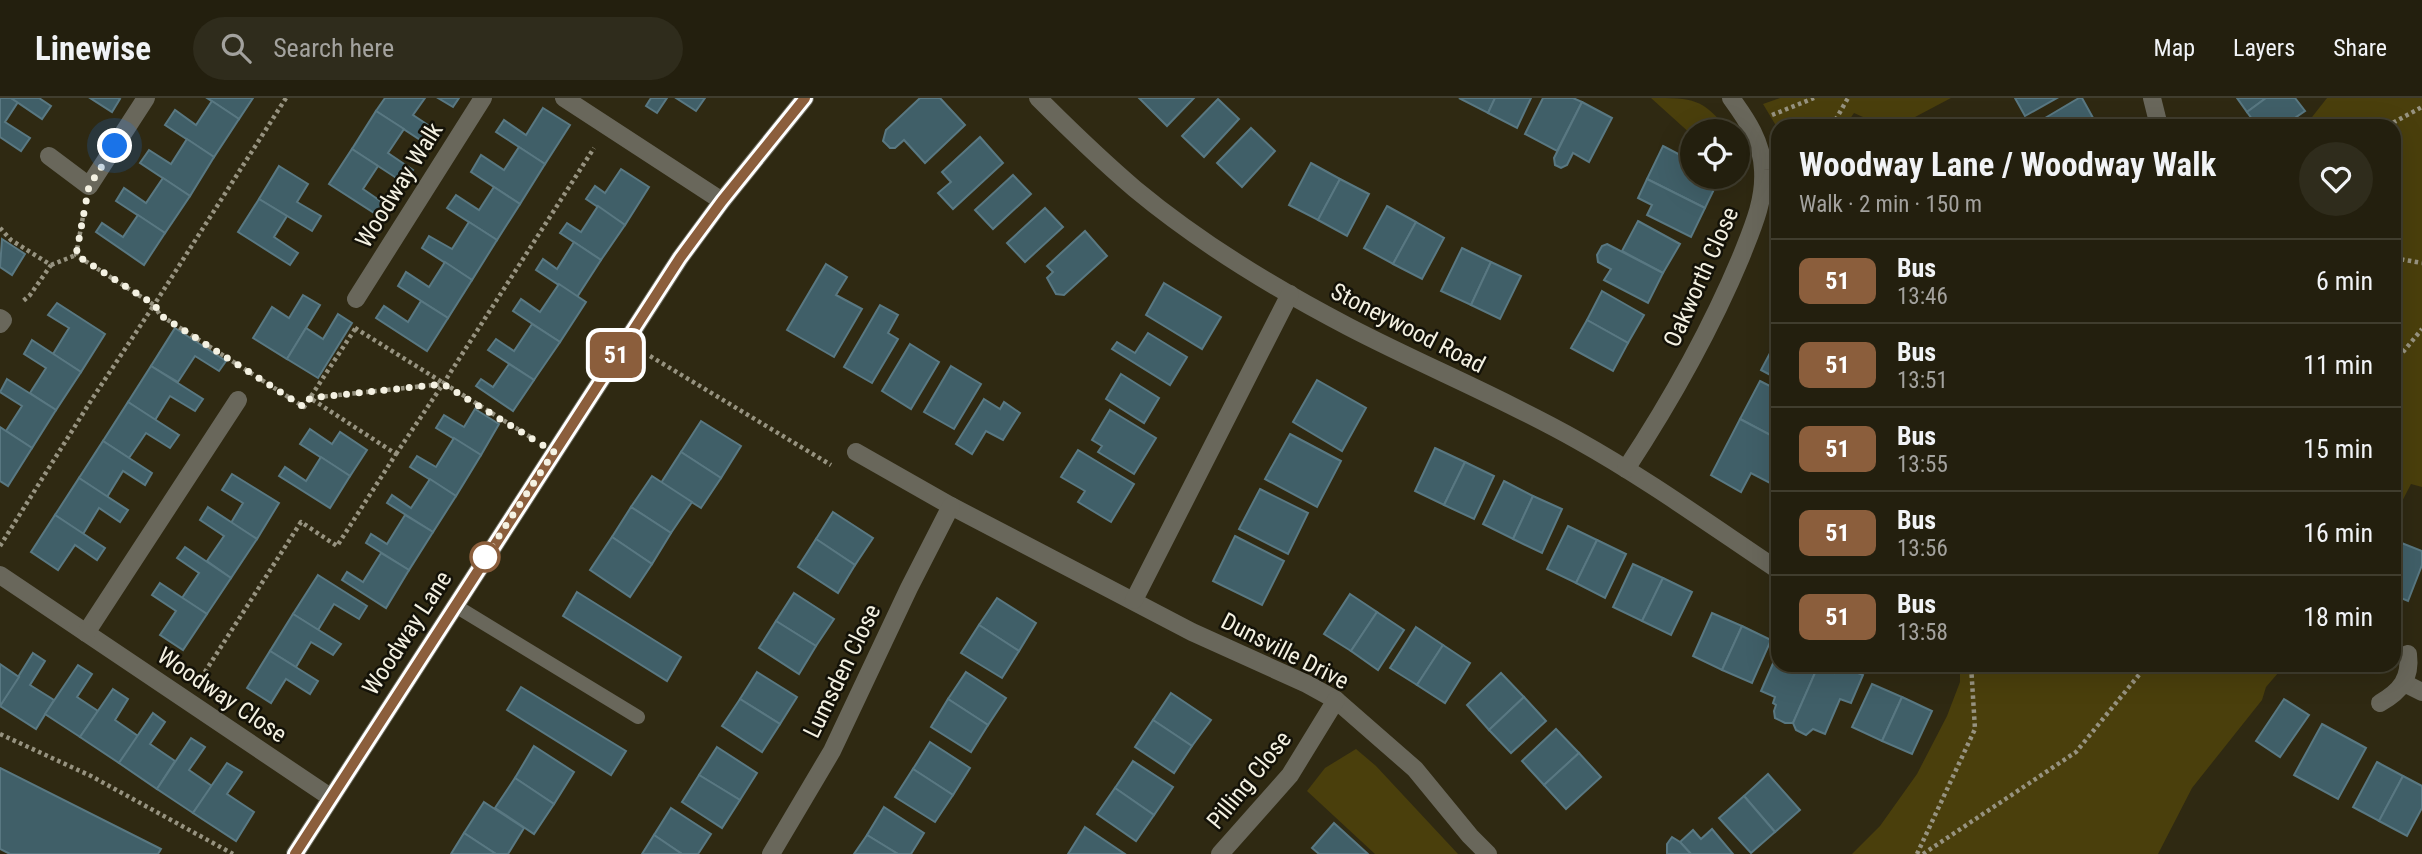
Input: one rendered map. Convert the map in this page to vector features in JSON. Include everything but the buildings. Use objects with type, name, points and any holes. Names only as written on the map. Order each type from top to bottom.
[{"type":"street","points":[[49,156],[89,186],[146,98]]},
{"type":"street","name":"Woodway Walk","points":[[356,299],[482,98]]},
{"type":"street","points":[[564,98],[722,201]]},
{"type":"street","name":"Woodway Lane","points":[[295,854],[680,258],[805,98]]},
{"type":"street","name":"Stoneywood Road","points":[[1038,98],[1081,141],[1136,189],[1192,232],[1290,294],[1348,326],[1576,439],[1771,565]]},
{"type":"street","name":"Oakworth Close","points":[[1731,98],[1746,119]]},
{"type":"street","points":[[2152,98],[2158,119]]},
{"type":"street","name":"Oakworth Close","points":[[1626,469],[1653,428],[1690,361],[1729,285],[1753,228],[1762,200],[1763,169],[1759,144],[1750,126]]},
{"type":"street","points":[[1134,600],[1290,294]]},
{"type":"street","points":[[86,633],[238,400]]},
{"type":"street","name":"Dunsville Drive","points":[[856,452],[951,506],[1192,632],[1336,700],[1415,769],[1488,854]]},
{"type":"street","name":"Lumsden Close","points":[[771,854],[832,751],[951,506]]},
{"type":"street","name":"Woodway Close","points":[[0,575],[330,797]]},
{"type":"street","points":[[2380,703],[2395,695],[2404,683],[2410,669],[2408,654]]},
{"type":"street","points":[[2404,683],[2422,692]]},
{"type":"street","name":"Pilling Close","points":[[1220,854],[1290,775],[1336,700]]},
{"type":"lane","points":[[454,606],[638,718]]},
{"type":"path","points":[[0,546],[286,98]]},
{"type":"path","points":[[1750,124],[1814,98]]},
{"type":"path","points":[[1836,119],[1848,98]]},
{"type":"path","points":[[2400,119],[2422,107]]},
{"type":"path","points":[[186,700],[301,522],[337,546],[607,127]]},
{"type":"path","points":[[76,255],[89,186]]},
{"type":"path","points":[[0,228],[11,240],[51,265]]},
{"type":"path","points":[[76,255],[155,305],[160,315],[304,407],[363,316],[356,299]]},
{"type":"path","points":[[1,321],[30,295],[51,265],[76,255]]},
{"type":"path","points":[[2401,259],[2422,263]]},
{"type":"path","points":[[355,328],[554,452]]},
{"type":"path","points":[[2401,354],[2422,329]]},
{"type":"path","points":[[625,341],[831,465],[856,452]]},
{"type":"path","points":[[310,398],[443,384]]},
{"type":"path","points":[[310,398],[396,454]]},
{"type":"path","points":[[1920,854],[1975,729],[1971,672]]},
{"type":"path","points":[[1920,854],[2076,752],[2141,672]]},
{"type":"path","points":[[0,734],[91,776],[233,854]]},
{"type":"shaded area","points":[[1651,98],[1696,102],[1718,119],[1680,119],[1680,124]]},
{"type":"shaded area","points":[[1780,98],[1951,98],[1911,119],[1867,119],[1854,113],[1850,119],[1772,119],[1763,104]]},
{"type":"shaded area","points":[[2327,98],[2422,98],[2422,487],[2411,484],[2401,503],[2401,119],[2310,119]]},
{"type":"shaded area","points":[[1960,672],[2279,672],[2266,687],[2262,700],[2192,788],[2158,854],[1852,854],[1880,826],[1917,774],[1947,716],[1960,682]]},
{"type":"shaded area","points":[[1356,749],[1376,766],[1458,854],[1375,854],[1307,791],[1325,768]]},
{"type":"bus line","name":"51","points":[[295,854],[680,258],[805,98]]},
{"type":"route","points":[[115,146],[89,186],[76,255],[155,305],[160,315],[304,407],[310,398],[443,384],[554,452],[482,562],[485,557]]}]
